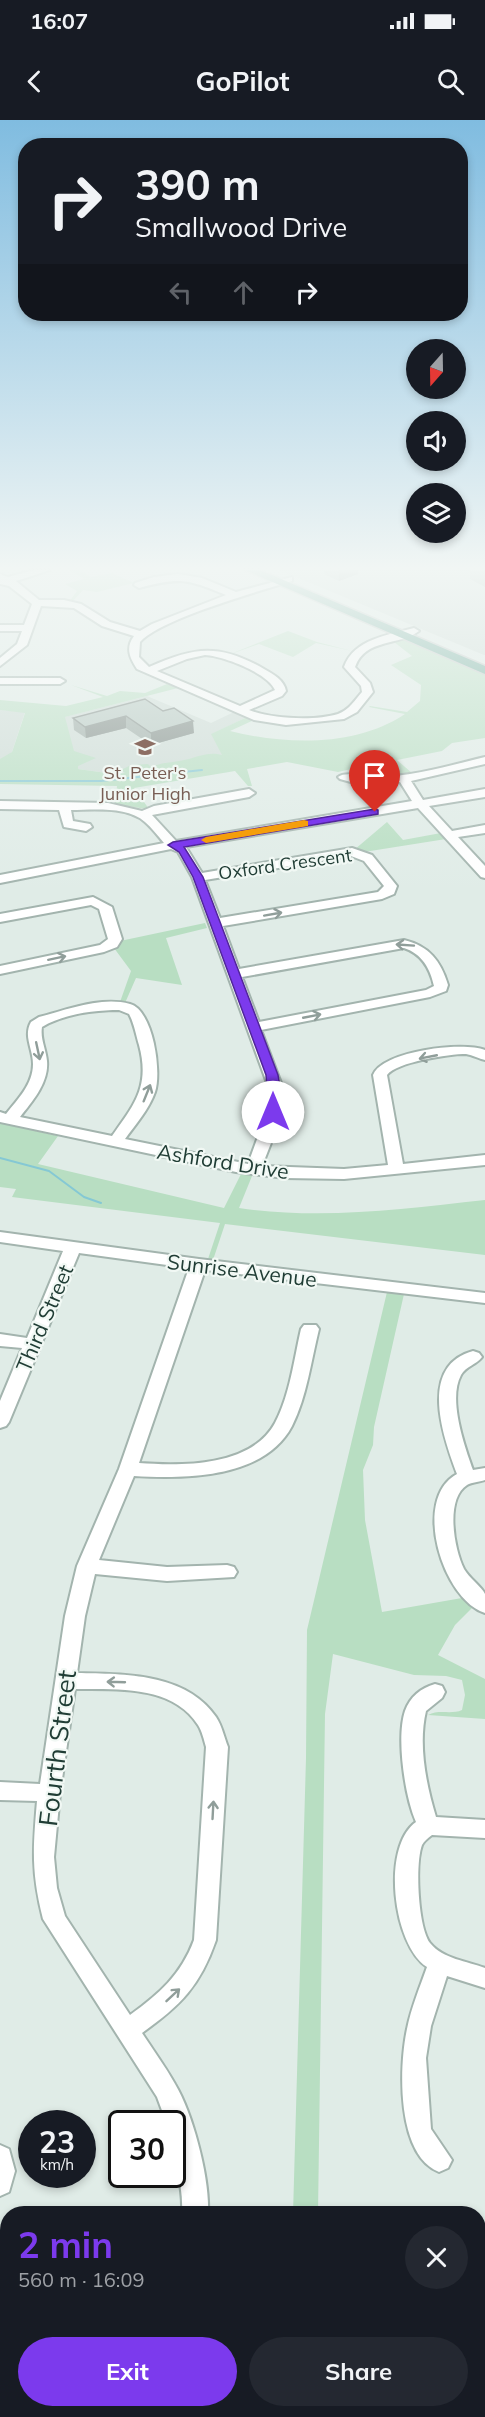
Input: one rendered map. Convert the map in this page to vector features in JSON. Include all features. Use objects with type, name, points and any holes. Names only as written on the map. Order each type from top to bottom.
[{"type":"street","points":[[163,677],[258,717],[286,722],[348,714],[368,692],[366,685],[359,677]]},
{"type":"street","points":[[241,710],[281,691],[280,686],[268,677]]},
{"type":"street","points":[[0,681],[60,681]]},
{"type":"street","points":[[345,777],[366,781],[404,777],[485,760]]},
{"type":"street","points":[[404,777],[420,804],[485,874]]},
{"type":"street","points":[[142,815],[154,810],[249,793]]},
{"type":"street","points":[[0,879],[173,845],[485,793]]},
{"type":"street","points":[[0,806],[119,808],[142,815],[152,822],[173,845],[183,850],[198,877],[272,1075],[275,1098],[272,1120],[253,1170]]},
{"type":"street","points":[[64,806],[68,824],[86,827]]},
{"type":"street","points":[[450,835],[485,829]]},
{"type":"street","name":"Oxford Crescent","points":[[198,877],[352,852],[368,858],[391,886],[389,891],[382,895],[216,924]]},
{"type":"street","points":[[0,918],[81,902],[93,902],[106,909],[115,939],[112,944],[104,948],[0,970]]},
{"type":"street","points":[[234,974],[404,944],[418,946],[425,952],[441,985],[441,988],[430,993],[254,1027]]},
{"type":"street","points":[[5,1118],[30,1093],[38,1078],[40,1061],[34,1032],[36,1025],[48,1019],[106,1006],[122,1005],[137,1014],[151,1059],[152,1072],[145,1098],[115,1142]]},
{"type":"street","points":[[396,1169],[380,1076],[382,1070],[390,1064],[459,1051],[472,1051],[485,1056]]},
{"type":"street","name":"Ashford Drive","points":[[5,1118],[253,1170],[324,1174],[485,1160]]},
{"type":"street","name":"Sunrise Avenue","points":[[0,1237],[199,1264],[485,1298]]},
{"type":"street","name":"Third Street","points":[[0,1422],[73,1247]]},
{"type":"street","name":"Fourth Street","points":[[196,2206],[196,2198],[182,2132],[166,2092],[54,1919],[46,1888],[43,1857],[49,1793],[65,1681],[75,1616],[87,1566],[128,1469],[199,1264]]},
{"type":"street","points":[[128,1469],[165,1472],[199,1470],[231,1462],[266,1445],[277,1435],[286,1420],[310,1329]]},
{"type":"street","points":[[0,1340],[33,1344]]},
{"type":"street","points":[[473,1357],[462,1361],[455,1369],[450,1378],[448,1395],[449,1424],[476,1476],[455,1484],[448,1497],[444,1514],[445,1542],[450,1561],[460,1579],[485,1606]]},
{"type":"street","points":[[87,1566],[167,1574],[227,1572]]},
{"type":"street","points":[[65,1681],[140,1683],[161,1688],[179,1695],[196,1707],[210,1724],[215,1735],[217,1747],[205,1940],[198,1962],[181,1988],[174,1996],[127,2030]]},
{"type":"street","points":[[429,1826],[421,1808],[416,1778],[414,1717],[423,1700],[435,1692]]},
{"type":"street","points":[[0,1791],[49,1793]]},
{"type":"street","points":[[485,1828],[429,1826],[419,1832],[409,1850],[410,1912],[412,1932],[418,1946],[431,1958],[485,1978]]},
{"type":"street","points":[[439,2160],[426,2145],[418,2130],[414,2058],[419,2026],[440,1962]]},
{"type":"street","points":[[0,2157],[0,2184]]},
{"type":"shaded area","name":"St. Peter's Junior High","points":[[147,696],[211,723],[234,712],[247,717],[212,734],[225,759],[114,774],[78,769],[64,717]]},
{"type":"shaded area","points":[[0,710],[25,712],[5,773],[0,773]]},
{"type":"green space","points":[[409,677],[485,677],[485,738],[452,743],[442,751],[397,760],[412,773],[400,776],[382,762],[338,772],[287,762],[247,769],[252,786],[248,786],[235,771],[134,788],[149,809],[115,804],[117,786],[0,784],[0,759],[12,752],[25,713],[0,710],[0,700],[66,706],[103,697],[71,685],[107,696],[120,691],[145,693],[167,684],[178,688],[65,717],[74,751],[96,758],[78,766],[78,769],[114,774],[125,773],[121,770],[131,765],[148,764],[151,767],[208,754],[222,755],[211,734],[247,717],[254,720],[230,731],[274,739],[297,740],[343,738],[365,733],[405,714],[370,706],[407,712],[420,701],[421,685]]},
{"type":"green space","points":[[387,822],[403,840],[441,833],[446,839],[364,852],[354,850]]},
{"type":"green space","points":[[205,923],[207,928],[166,938],[182,985],[136,978],[125,1003],[120,1002],[131,971],[114,948],[120,941]]},
{"type":"green space","points":[[0,1123],[58,1136],[38,1164],[224,1208],[241,1174],[252,1176],[239,1208],[332,1213],[485,1200],[485,1255],[225,1224],[213,1260],[208,1259],[220,1223],[12,1197],[16,1189],[0,1187]]},
{"type":"green space","points":[[387,1292],[404,1294],[374,1427],[373,1445],[363,1470],[365,1520],[382,1612],[462,1598],[472,1608],[455,1625],[438,1655],[485,1679],[485,1719],[428,1715],[436,1712],[462,1710],[465,1695],[462,1680],[446,1676],[414,1675],[333,1654],[325,1714],[318,2206],[293,2206],[306,1758],[307,1630]]},
{"type":"building","points":[[145,699],[163,711],[174,708],[193,721],[151,733],[126,716],[85,727],[73,718]]},
{"type":"waterway","points":[[0,781],[101,781],[202,770]]},
{"type":"waterway","points":[[0,1158],[49,1171],[84,1197],[101,1203]]},
{"type":"slow traffic","points":[[206,840],[304,824]]},
{"type":"place","name":"St. Peter's Junior High","points":[[145,747]]},
{"type":"route","points":[[273,1112],[275,1091],[272,1075],[198,877],[183,850],[173,845],[375,812]]}]
